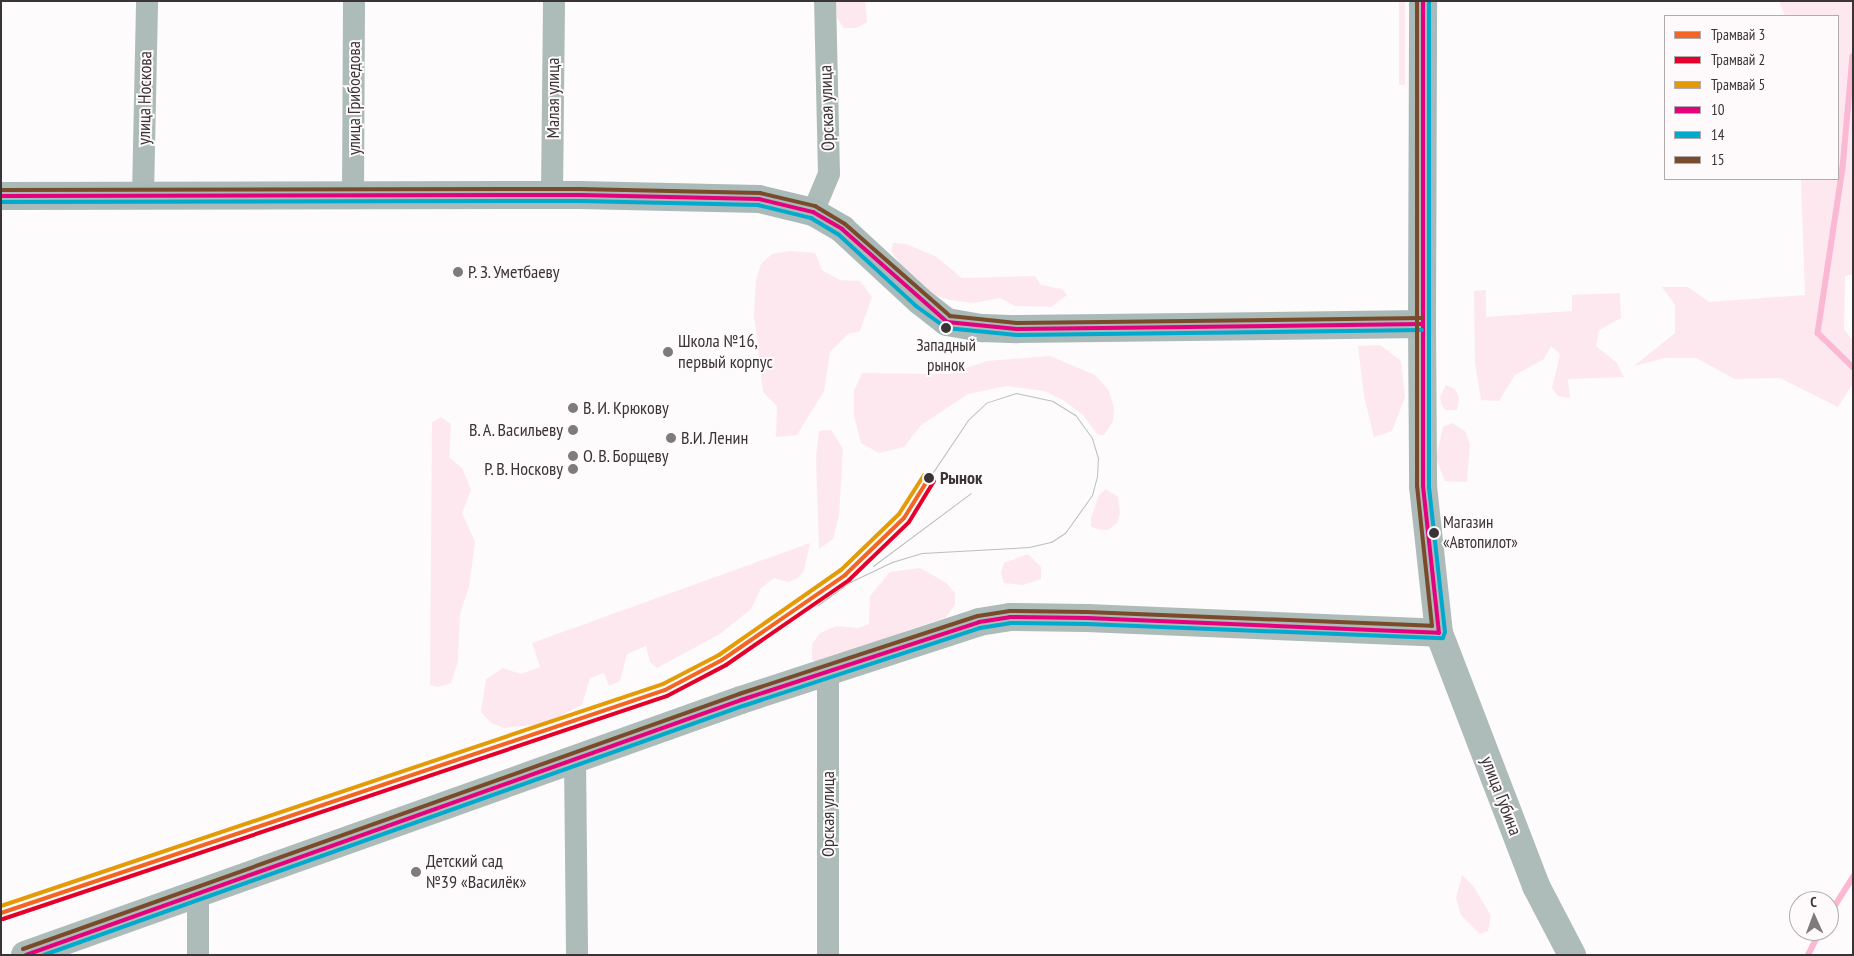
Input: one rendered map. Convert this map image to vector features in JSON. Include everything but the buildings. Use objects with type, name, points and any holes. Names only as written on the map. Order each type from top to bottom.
[{"type":"main road","points":[[1,196],[552,195],[759,198],[813,212],[842,229],[920,301],[947,322],[982,328],[1422,324],[1423,1]]},
{"type":"street","name":"улица Носкова","points":[[143,196],[147,1]]},
{"type":"street","name":"улица Грибоедова","points":[[353,196],[354,1]]},
{"type":"street","name":"Малая улица","points":[[552,195],[554,1]]},
{"type":"street","name":"Орская улица","points":[[813,212],[829,174],[825,1]]},
{"type":"street","name":"улица Губина","points":[[1422,324],[1423,486],[1439,633],[1536,886],[1572,955]]},
{"type":"street","points":[[25,955],[741,700],[828,673],[936,634],[979,622],[1010,617],[1439,633]]},
{"type":"street","name":"Орская улица","points":[[828,673],[828,955]]},
{"type":"street","points":[[575,759],[577,955]]},
{"type":"street","points":[[198,893],[198,955]]},
{"type":"shaded area","points":[[836,1],[865,1],[867,22],[857,28],[844,28],[837,18]]},
{"type":"shaded area","points":[[1399,1],[1405,1],[1405,85],[1399,85]]},
{"type":"shaded area","points":[[1779,1],[1853,1],[1853,274],[1845,276],[1844,329],[1853,341],[1853,383],[1838,407],[1780,378],[1735,379],[1696,358],[1665,358],[1634,366],[1675,333],[1675,305],[1662,287],[1688,287],[1709,302],[1805,295],[1801,180],[1839,180],[1839,15],[1785,15]]},
{"type":"shaded area","points":[[893,243],[906,244],[935,256],[962,278],[1035,276],[1041,285],[1062,289],[1067,295],[1051,307],[1015,306],[1000,298],[973,303],[950,300],[932,294],[908,275],[891,251]]},
{"type":"shaded area","points":[[789,251],[815,253],[822,270],[840,280],[860,281],[872,297],[860,331],[848,334],[830,352],[824,391],[797,435],[776,437],[777,406],[763,392],[754,315],[756,280],[761,264],[772,254]]},
{"type":"shaded area","points":[[1486,290],[1486,317],[1572,311],[1572,295],[1620,293],[1621,318],[1599,330],[1596,346],[1617,363],[1624,377],[1568,379],[1570,398],[1558,396],[1552,388],[1560,354],[1551,346],[1544,359],[1515,375],[1499,401],[1481,400],[1475,363],[1474,291]]},
{"type":"shaded area","points":[[1380,345],[1401,361],[1405,397],[1392,431],[1374,437],[1364,396],[1358,346]]},
{"type":"shaded area","points":[[1050,356],[1095,375],[1109,391],[1114,408],[1113,421],[1104,435],[1098,435],[1083,415],[1063,400],[1044,391],[1006,386],[968,394],[921,425],[904,447],[879,453],[861,443],[854,416],[854,391],[862,373],[949,374],[987,361]]},
{"type":"shaded area","points":[[1446,385],[1455,389],[1459,398],[1457,410],[1446,410],[1442,406],[1440,397]]},
{"type":"shaded area","points":[[441,417],[451,424],[449,457],[462,468],[471,490],[462,513],[475,542],[469,587],[460,614],[458,661],[451,683],[438,687],[430,685],[432,422]]},
{"type":"shaded area","points":[[1452,423],[1465,431],[1470,444],[1467,482],[1445,481],[1436,458],[1443,427]]},
{"type":"shaded area","points":[[831,430],[843,449],[839,515],[833,539],[819,549],[816,458],[819,431]]},
{"type":"shaded area","points":[[1106,489],[1118,497],[1120,514],[1117,523],[1108,530],[1096,529],[1091,526],[1091,518],[1099,495]]},
{"type":"shaded area","points":[[810,543],[804,571],[798,578],[788,582],[774,578],[761,588],[751,609],[720,634],[657,668],[650,662],[646,646],[627,654],[620,681],[609,686],[604,673],[590,678],[582,705],[543,724],[504,728],[491,723],[481,712],[486,679],[503,668],[521,674],[540,667],[532,643]]},
{"type":"shaded area","points":[[1028,554],[1041,567],[1041,579],[1023,585],[1004,583],[1001,573],[1004,563]]},
{"type":"shaded area","points":[[920,568],[945,582],[955,593],[955,605],[945,618],[905,631],[820,666],[812,659],[812,644],[820,633],[836,626],[858,628],[869,624],[870,596],[890,572]]},
{"type":"shaded area","points":[[1462,875],[1474,887],[1491,916],[1488,931],[1480,934],[1461,915],[1456,898]]},
{"type":"waterway","points":[[1853,56],[1843,168],[1818,333],[1853,367]]},
{"type":"waterway","points":[[1839,899],[1853,877]]},
{"type":"waterway","points":[[1808,955],[1815,941]]},
{"type":"tram line","points":[[818,605],[850,582],[892,562],[922,553],[1029,547],[1051,542],[1065,533],[1092,495],[1097,476],[1098,458],[1092,438],[1075,415],[1053,401],[1016,393],[986,403],[968,420],[929,478]]},
{"type":"tram line","name":"5","points":[[1,906],[663,684],[719,655],[841,570],[899,514],[924,475]]},
{"type":"tram line","name":"3","points":[[1,913],[665,690],[722,660],[845,575],[904,518],[929,478]]},
{"type":"tram line","name":"2","points":[[3,919],[667,696],[726,665],[849,580],[909,522],[934,481]]},
{"type":"tram line","points":[[873,566],[971,493]]},
{"type":"transit line","name":"15","points":[[23,949],[739,694],[978,616],[1010,611],[1087,612],[1432,626],[1417,486],[1417,1]]},
{"type":"transit line","name":"10","points":[[1423,1],[1423,486],[1439,633]]},
{"type":"transit line","name":"14","points":[[44,955],[743,706],[980,628],[1010,623],[1087,624],[1443,638],[1445,632],[1429,486],[1429,1]]},
{"type":"transit line","name":"15","points":[[1,190],[580,189],[760,193],[815,206],[845,224],[950,316],[1017,323],[1422,318]]},
{"type":"transit line","name":"10","points":[[1,196],[580,195],[759,199],[813,212],[842,229],[947,322],[1017,329],[1422,324]]},
{"type":"transit line","name":"14","points":[[1,202],[580,201],[758,205],[811,218],[838,234],[916,306],[946,328],[1017,335],[1422,330]]},
{"type":"transit line","name":"10","points":[[26,955],[741,700],[979,622],[1010,617],[1087,618],[1439,633]]},
{"type":"place","name":"Р. З. Уметбаеву","points":[[458,272]]},
{"type":"place","name":"Западный рынок","points":[[946,328]]},
{"type":"place","name":"Школа №16, первый корпус","points":[[668,352]]},
{"type":"place","name":"В. И. Крюкову","points":[[573,408]]},
{"type":"place","name":"В. А. Васильеву","points":[[573,430]]},
{"type":"place","name":"В.И. Ленин","points":[[671,438]]},
{"type":"place","name":"О. В. Борщеву","points":[[573,456]]},
{"type":"place","name":"Р. В. Носкову","points":[[573,469]]},
{"type":"place","name":"Рынок","points":[[929,478]]},
{"type":"place","name":"Магазин «Автопилот»","points":[[1434,533]]},
{"type":"place","name":"Детский сад №39 «Василёк»","points":[[416,872]]}]
